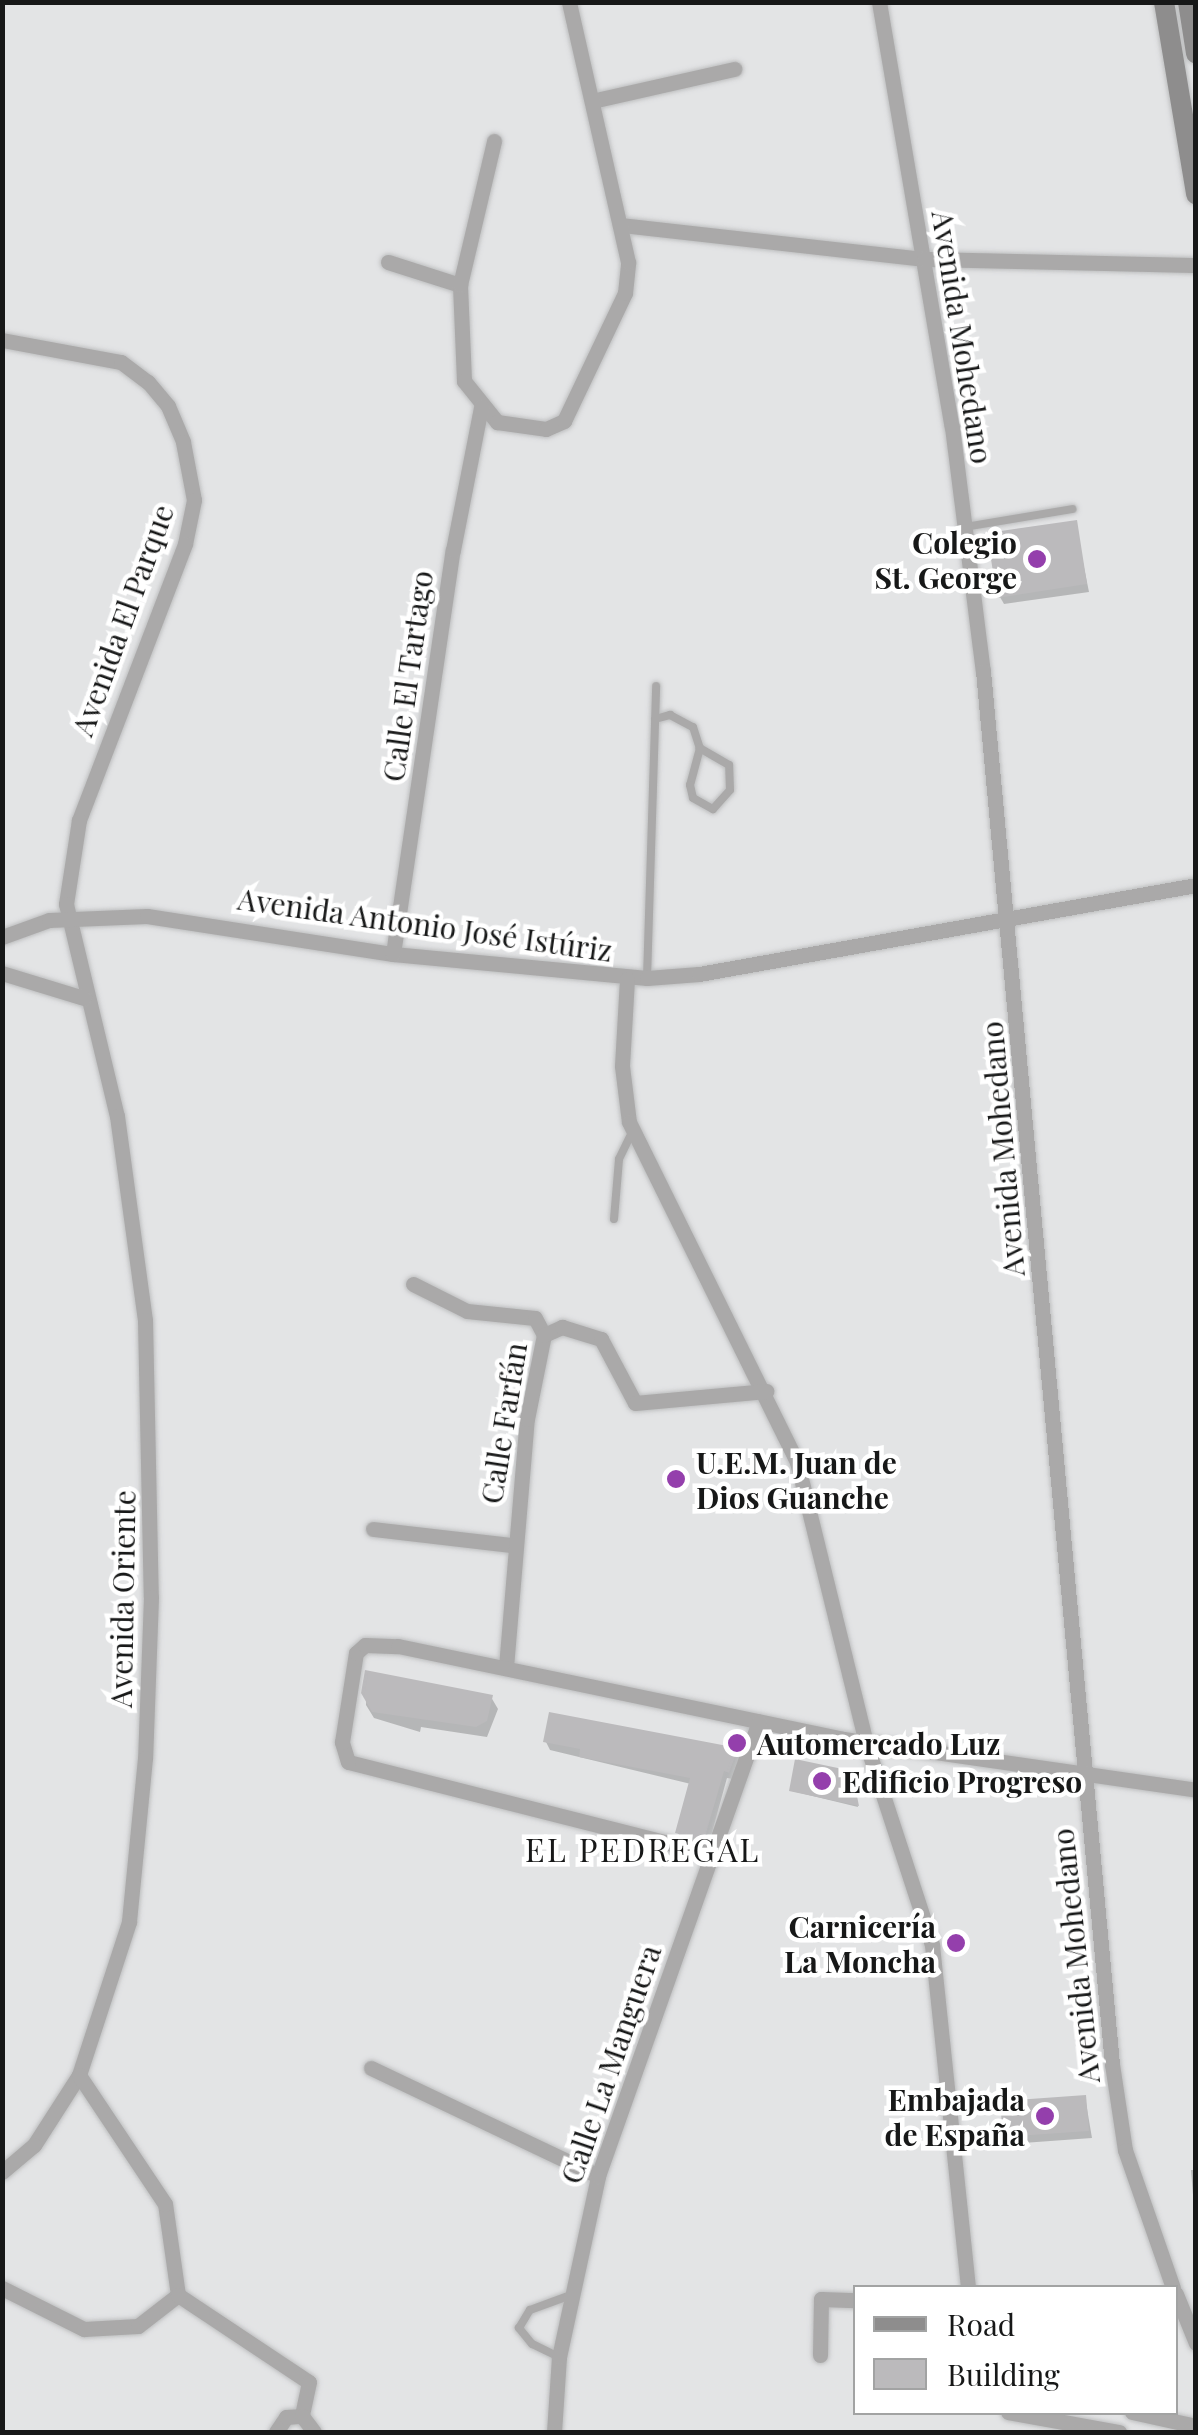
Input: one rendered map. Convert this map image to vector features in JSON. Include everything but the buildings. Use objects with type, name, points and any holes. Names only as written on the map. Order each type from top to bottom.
[{"type":"street","points":[[494,141],[460,285],[464,381],[497,422],[523,429],[564,421],[625,293],[621,225],[569,2]]},
{"type":"street","name":"Avenida Mohedano","points":[[879,2],[965,527],[1010,918],[1085,1774],[1125,2150],[1172,2285]]},
{"type":"street","points":[[1164,2],[1196,194]]},
{"type":"street","points":[[1188,2],[1196,53]]},
{"type":"street","points":[[592,101],[734,69]]},
{"type":"street","points":[[621,225],[924,259],[1196,266]]},
{"type":"street","points":[[388,262],[460,285]]},
{"type":"street","name":"Avenida El Parque","points":[[2,340],[120,362],[148,382],[168,406],[183,442],[194,500],[185,544],[79,820],[66,919]]},
{"type":"street","name":"Calle El Tartago","points":[[393,954],[453,550],[481,406]]},
{"type":"street","name":"Avenida Antonio José Istúriz","points":[[2,937],[66,919],[188,920],[393,954],[648,978],[1196,885]]},
{"type":"street","name":"Avenida Oriente","points":[[2,2172],[34,2145],[78,2075],[129,1922],[145,1758],[152,1478],[145,1320],[117,1116],[66,919]]},
{"type":"street","points":[[2,973],[84,998]]},
{"type":"street","points":[[626,978],[622,1066],[633,1130],[766,1392],[802,1482],[866,1743],[932,1945],[968,2285]]},
{"type":"street","points":[[413,1284],[468,1312],[535,1318],[544,1335]]},
{"type":"street","name":"Calle Farfán","points":[[506,1668],[512,1545],[544,1335],[562,1327],[601,1340],[635,1403],[766,1392]]},
{"type":"street","points":[[373,1529],[512,1545]]},
{"type":"street","points":[[712,1854],[360,1766],[342,1752],[356,1654],[365,1646],[506,1668],[866,1743],[1196,1790]]},
{"type":"street","name":"Calle La Manguera","points":[[554,2432],[559,2357],[598,2176],[759,1722]]},
{"type":"street","points":[[372,2068],[598,2176]]},
{"type":"street","points":[[78,2075],[166,2204],[178,2295],[309,2382],[302,2416],[314,2432]]},
{"type":"street","points":[[2,2288],[84,2329],[138,2326],[178,2295]]},
{"type":"street","points":[[820,2355],[818,2304],[827,2297],[853,2300]]},
{"type":"street","name":"Avenida Mohedano","points":[[1178,2300],[1196,2342]]},
{"type":"street","points":[[1025,2415],[1119,2432]]},
{"type":"street","points":[[1146,2415],[1196,2426]]},
{"type":"street","points":[[276,2432],[286,2417],[302,2416]]},
{"type":"lane","points":[[965,527],[1072,509]]},
{"type":"lane","points":[[648,978],[656,686]]},
{"type":"lane","points":[[655,719],[684,719],[700,748],[729,766],[730,790],[713,809],[693,798],[690,785],[700,748]]},
{"type":"lane","points":[[614,1219],[619,1158],[633,1130]]},
{"type":"lane","points":[[559,2357],[532,2344],[519,2328],[530,2310],[571,2295]]},
{"type":"place","name":"Colegio St. George","points":[[1037,559]]},
{"type":"place","name":"U.E.M. Juan de Dios Guanche","points":[[676,1479]]},
{"type":"place","name":"Automercado Luz","points":[[737,1743]]},
{"type":"place","name":"Edificio Progreso","points":[[822,1781]]},
{"type":"place","name":"Carnicería La Moncha","points":[[956,1943]]},
{"type":"place","name":"Embajada de España","points":[[1045,2116]]},
{"type":"district","name":"EL PEDREGAL","points":[[643,1849]]}]
